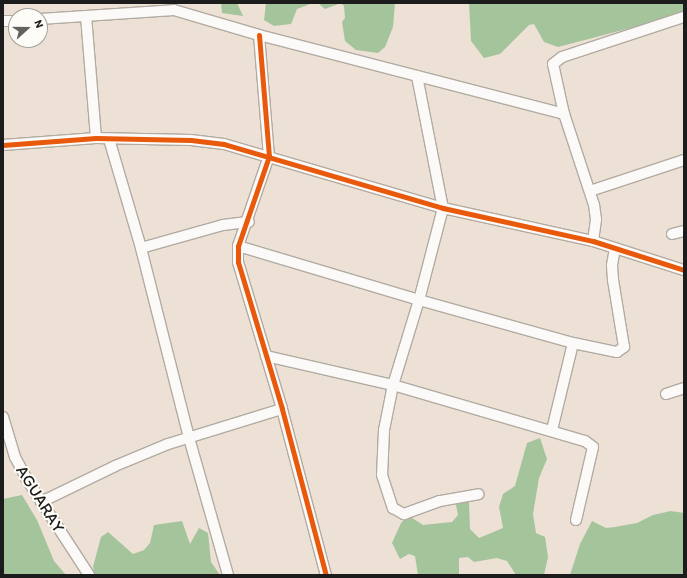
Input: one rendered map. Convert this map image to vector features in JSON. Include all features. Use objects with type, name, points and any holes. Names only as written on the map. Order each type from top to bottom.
[{"type":"street","points":[[48,18],[174,10],[259,35],[564,114]]},
{"type":"street","points":[[86,16],[96,138]]},
{"type":"street","points":[[593,242],[596,220],[590,191],[564,114],[553,68],[556,59],[684,17]]},
{"type":"street","points":[[259,35],[268,156],[248,222],[238,246],[237,257],[241,278],[282,409],[323,574]]},
{"type":"street","points":[[417,76],[442,208],[419,300],[393,385],[384,430],[382,466],[384,484],[393,508],[404,514],[440,501],[478,494]]},
{"type":"street","points":[[3,145],[96,138],[190,140],[224,144],[442,208],[593,242],[684,270]]},
{"type":"street","points":[[109,139],[141,248],[189,438],[228,575]]},
{"type":"street","points":[[590,191],[684,160]]},
{"type":"street","points":[[141,248],[223,225],[248,222]]},
{"type":"street","points":[[672,234],[684,231]]},
{"type":"street","points":[[238,246],[419,300],[574,343],[617,352],[624,347],[613,280],[612,265],[615,248]]},
{"type":"street","points":[[552,430],[574,343]]},
{"type":"street","points":[[266,356],[393,385],[552,430],[585,441],[593,448],[576,520]]},
{"type":"street","points":[[666,394],[684,388]]},
{"type":"street","points":[[41,502],[115,466],[189,438],[282,409]]},
{"type":"street","name":"AGUARAY","points":[[3,417],[15,457],[41,502],[89,575]]},
{"type":"green space","points":[[221,3],[237,3],[243,16],[222,13]]},
{"type":"green space","points":[[266,3],[313,3],[297,9],[291,24],[274,26],[264,20]]},
{"type":"green space","points":[[318,3],[341,3],[325,9]]},
{"type":"green space","points":[[341,3],[395,3],[393,27],[385,47],[378,53],[356,50],[345,41],[342,22],[345,18],[344,6]]},
{"type":"green space","points":[[469,3],[684,3],[684,14],[558,47],[544,42],[534,24],[529,25],[500,54],[484,58],[471,41]]},
{"type":"green space","points":[[540,438],[547,459],[539,478],[533,514],[536,533],[545,537],[548,557],[544,575],[516,575],[507,561],[497,558],[474,562],[468,557],[459,558],[459,575],[418,575],[415,556],[409,554],[400,559],[392,543],[401,523],[409,516],[423,525],[452,522],[458,515],[455,500],[464,498],[469,502],[470,529],[479,538],[503,528],[499,507],[503,494],[515,486],[527,443]]},
{"type":"green space","points":[[22,495],[37,520],[54,561],[66,575],[3,575],[3,499]]},
{"type":"green space","points":[[671,511],[684,513],[684,575],[570,575],[580,544],[592,521],[606,528],[615,527],[637,523],[653,515]]},
{"type":"green space","points":[[182,521],[190,544],[199,528],[208,533],[211,562],[220,575],[95,575],[93,567],[101,537],[108,532],[133,554],[144,550],[150,543],[154,525]]},
{"type":"cycle path","points":[[259,35],[269,156],[238,246],[238,262],[282,409],[326,575]]},
{"type":"cycle path","points":[[3,145],[96,138],[191,140],[224,144],[443,208],[593,241],[684,270]]}]
